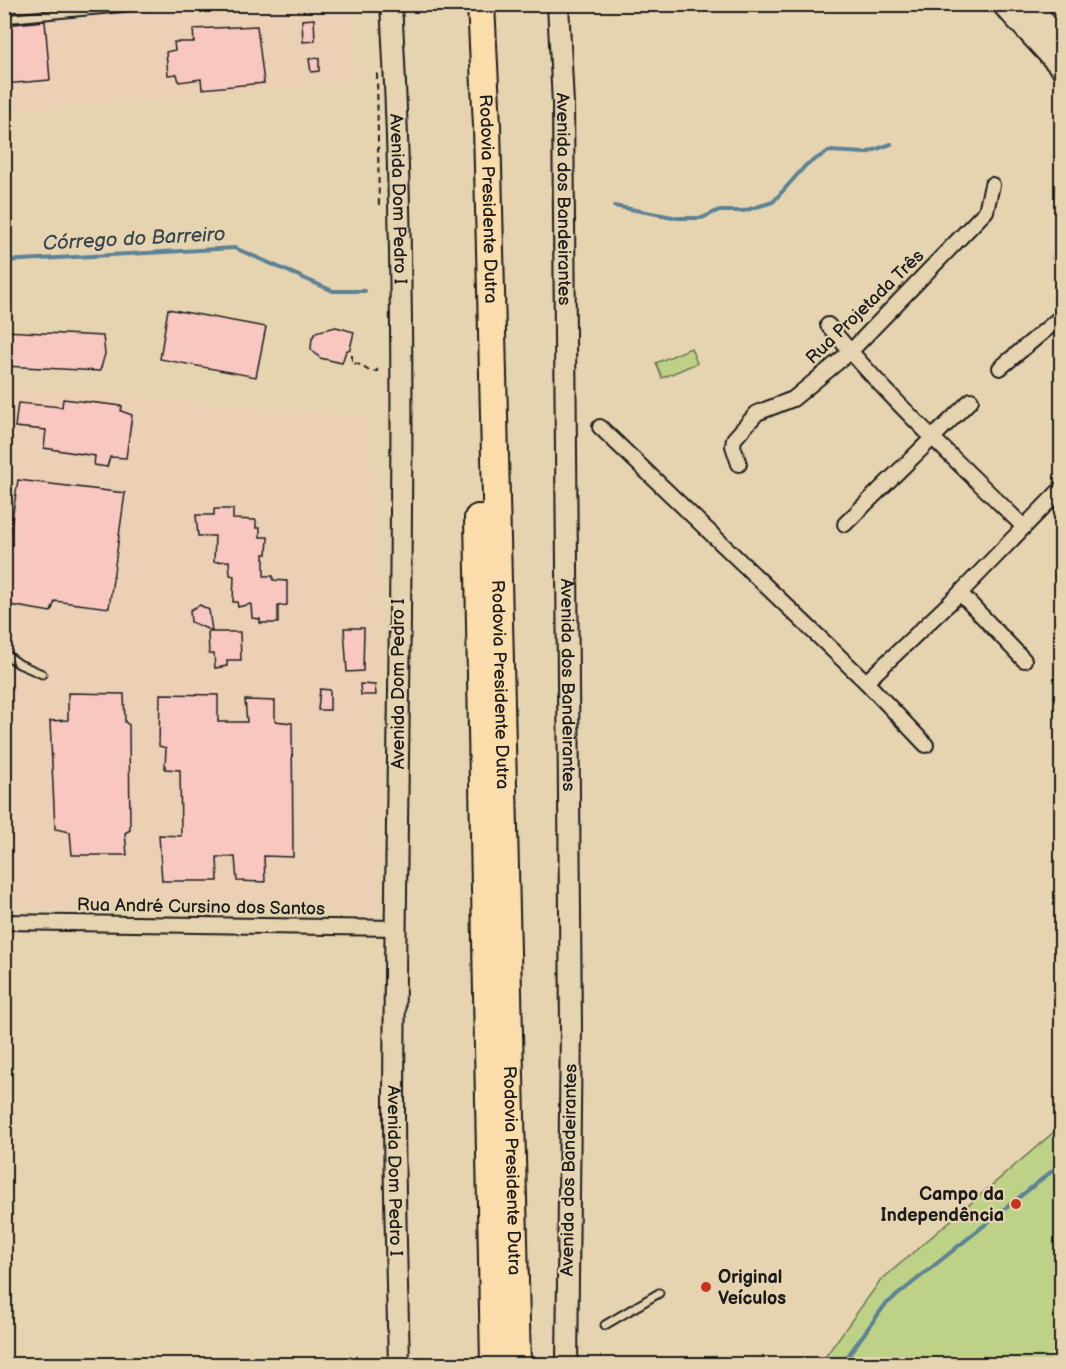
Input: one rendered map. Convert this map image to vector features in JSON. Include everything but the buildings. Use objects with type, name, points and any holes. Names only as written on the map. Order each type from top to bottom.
[{"type":"highway","name":"Rodovia Presidente Dutra","points":[[467,4],[472,77],[494,1365]]},
{"type":"highway","name":"Rodovia Presidente Dutra","points":[[481,4],[487,126],[492,423],[517,1365]]},
{"type":"main road","name":"Avenida Dom Pedro I","points":[[390,4],[395,84],[401,408],[394,1106],[399,1365]]},
{"type":"main road","name":"Avenida dos Bandeirantes","points":[[558,4],[563,104],[571,1003],[567,1365]]},
{"type":"main road","points":[[1002,4],[1062,69]]},
{"type":"main road","points":[[1029,4],[1062,42]]},
{"type":"street","name":"Rua Projetada Três","points":[[739,464],[733,446],[734,439],[757,413],[793,399],[850,352],[986,211],[992,185]]},
{"type":"street","points":[[1000,368],[1062,316]]},
{"type":"street","points":[[828,325],[850,352],[1023,526]]},
{"type":"street","points":[[845,524],[971,400]]},
{"type":"street","points":[[600,427],[866,682],[926,745]]},
{"type":"street","points":[[866,682],[960,593],[1062,488]]},
{"type":"street","points":[[960,593],[1024,660]]},
{"type":"street","name":"Rua André Cursino dos Santos","points":[[4,922],[396,928]]},
{"type":"lane","points":[[4,19],[159,4]]},
{"type":"lane","points":[[4,653],[19,664],[42,674]]},
{"type":"lane","points":[[605,1325],[659,1293]]},
{"type":"path","points":[[377,64],[379,208]]},
{"type":"path","points":[[352,355],[352,363],[358,363],[371,372],[377,371],[378,365]]},
{"type":"shaded area","points":[[5,5],[353,5],[353,81],[5,112]]},
{"type":"shaded area","points":[[5,385],[367,417],[380,613],[378,914],[5,908]]},
{"type":"green space","points":[[691,348],[697,363],[662,378],[656,363]]},
{"type":"green space","name":"Campo da Independência","points":[[1061,1126],[1061,1364],[820,1364],[880,1281]]},
{"type":"waterway","name":"Córrego do Barreiro","points":[[614,206],[678,218],[702,218],[717,211],[743,211],[773,202],[806,165],[829,151],[866,153],[891,144]]},
{"type":"waterway","name":"Córrego do Barreiro","points":[[4,261],[235,248],[333,291],[365,291]]},
{"type":"waterway","points":[[842,1364],[885,1305],[1062,1163]]},
{"type":"place","name":"Campo da Independência","points":[[1016,1204]]},
{"type":"place","name":"Original Veículos","points":[[706,1287]]}]
